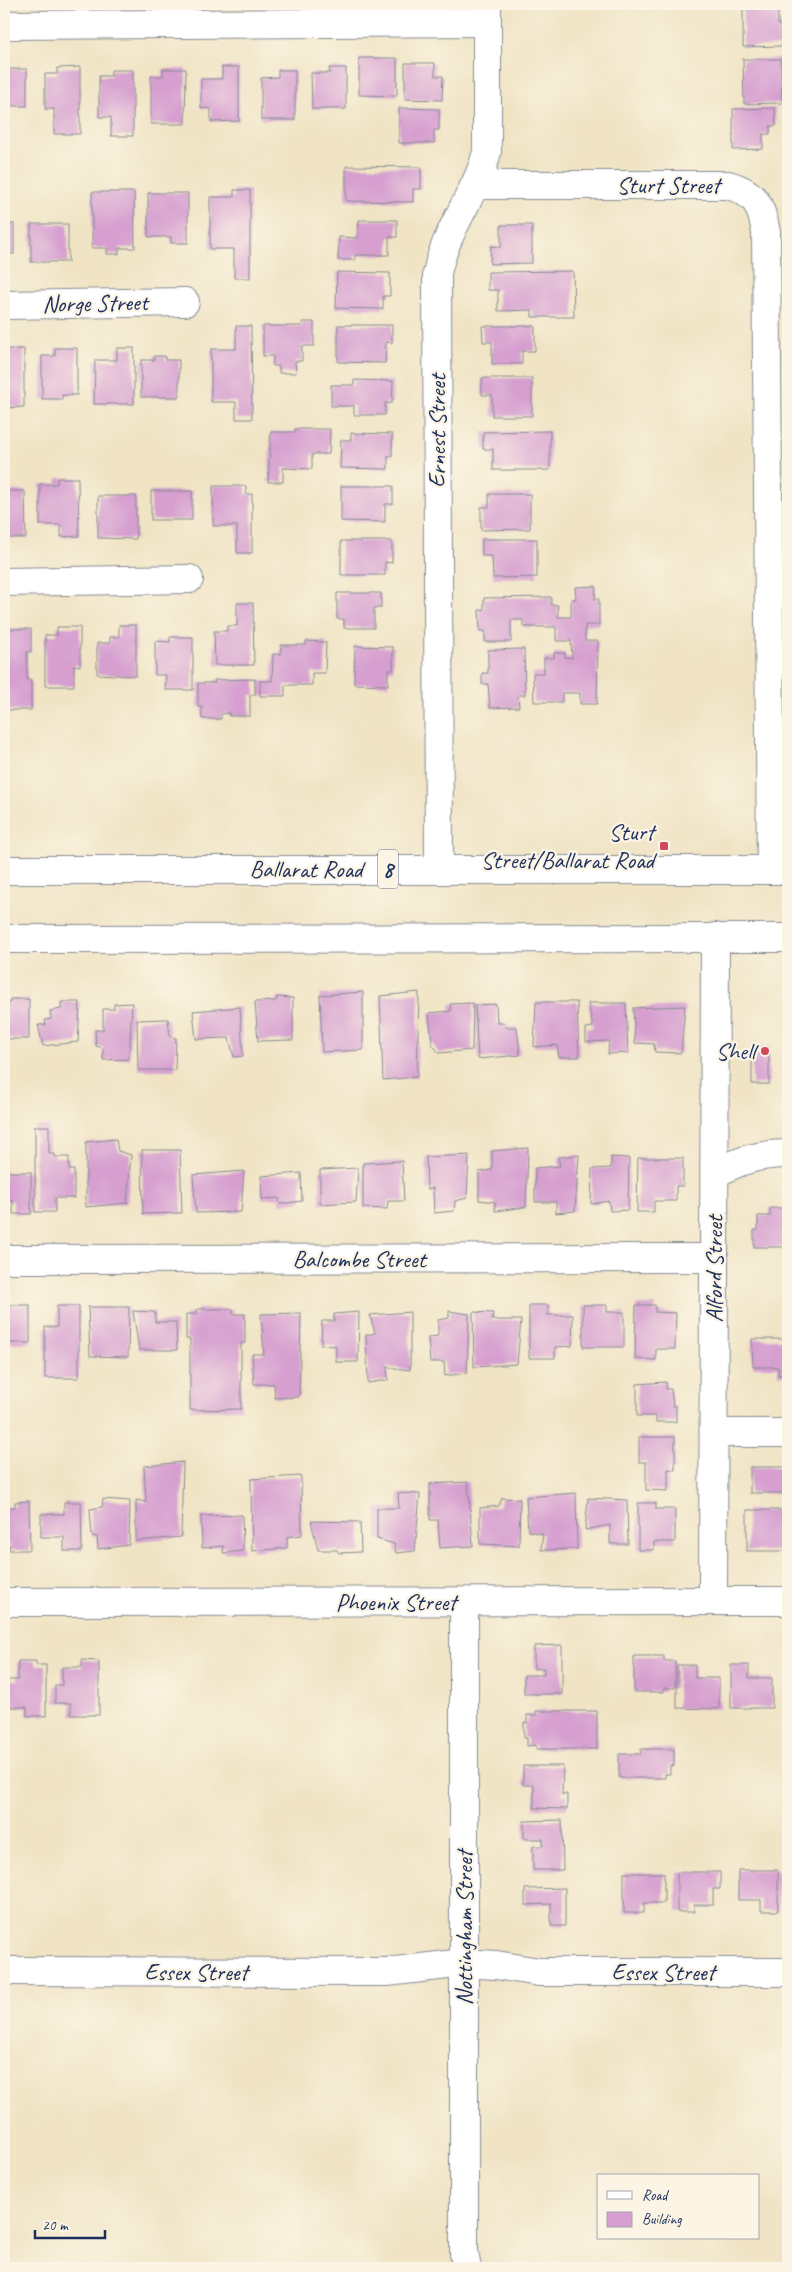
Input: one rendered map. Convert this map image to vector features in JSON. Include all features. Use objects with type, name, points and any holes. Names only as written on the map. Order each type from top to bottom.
[{"type":"main road","points":[[4,25],[487,13]]},
{"type":"main road","name":"Ernest Street","points":[[440,868],[438,274],[440,256],[483,168],[487,152],[487,13]]},
{"type":"main road","name":"Sturt Street","points":[[475,185],[728,185],[740,188],[758,202],[766,232],[780,870]]},
{"type":"main road","name":"Norge Street","points":[[4,305],[185,302]]},
{"type":"main road","points":[[4,582],[189,578]]},
{"type":"main road","name":"Ballarat Road","points":[[4,870],[440,868],[780,870]]},
{"type":"main road","name":"Alford Street","points":[[713,1601],[715,937]]},
{"type":"main road","points":[[4,939],[788,938]]},
{"type":"main road","points":[[715,1174],[746,1158],[768,1154],[788,1154]]},
{"type":"main road","name":"Balcombe Street","points":[[4,1259],[714,1258]]},
{"type":"main road","points":[[714,1433],[788,1433]]},
{"type":"main road","name":"Phoenix Street","points":[[4,1602],[788,1601]]},
{"type":"main road","name":"Nottingham Street","points":[[464,1602],[464,2263]]},
{"type":"main road","name":"Essex Street","points":[[4,1971],[464,1972],[496,1979],[538,1972],[788,1972]]},
{"type":"building","points":[[778,6],[778,25],[782,25],[782,46],[743,47],[743,7]]},
{"type":"building","points":[[359,58],[397,58],[397,96],[359,95]]},
{"type":"building","points":[[743,59],[781,59],[782,103],[744,104]]},
{"type":"building","points":[[405,63],[435,63],[435,76],[443,76],[442,100],[405,99]]},
{"type":"building","points":[[80,67],[80,134],[54,134],[54,109],[45,109],[45,74],[57,74],[57,68]]},
{"type":"building","points":[[222,67],[239,67],[239,121],[211,122],[211,109],[201,108],[201,79],[222,79]]},
{"type":"building","points":[[329,68],[346,68],[346,109],[312,109],[311,73],[330,73]]},
{"type":"building","points":[[4,69],[27,69],[27,106],[6,106],[6,122],[4,122]]},
{"type":"building","points":[[163,69],[186,69],[185,124],[151,124],[151,76],[163,76]]},
{"type":"building","points":[[111,70],[133,70],[133,136],[111,136],[111,117],[99,117],[99,76],[111,76]]},
{"type":"building","points":[[278,70],[295,70],[295,120],[261,120],[261,78],[278,77]]},
{"type":"building","points":[[399,108],[439,109],[439,130],[434,130],[434,143],[399,143]]},
{"type":"building","points":[[775,108],[776,126],[770,126],[770,134],[763,134],[763,149],[733,150],[733,109]]},
{"type":"building","points":[[346,166],[421,167],[421,189],[413,189],[413,202],[346,201]]},
{"type":"building","points":[[234,190],[250,190],[250,278],[234,278],[234,249],[210,249],[210,197],[234,197]]},
{"type":"building","points":[[92,192],[134,192],[135,248],[119,248],[119,254],[107,254],[107,248],[92,248]]},
{"type":"building","points":[[148,193],[188,193],[188,243],[171,243],[171,237],[148,237]]},
{"type":"building","points":[[359,220],[397,220],[397,237],[389,237],[389,255],[355,255],[355,260],[338,260],[339,237],[358,238]]},
{"type":"building","points":[[4,224],[14,224],[14,254],[4,254]]},
{"type":"building","points":[[31,224],[68,224],[68,262],[31,262]]},
{"type":"building","points":[[501,225],[532,225],[532,263],[490,264],[491,246],[501,247]]},
{"type":"building","points":[[573,271],[574,317],[532,317],[532,310],[498,311],[498,290],[488,290],[488,272]]},
{"type":"building","points":[[337,272],[390,273],[390,296],[383,296],[383,309],[336,308]]},
{"type":"building","points":[[302,322],[314,322],[314,346],[302,346],[302,361],[295,361],[296,373],[279,373],[279,366],[273,366],[273,356],[263,356],[263,326],[302,326]]},
{"type":"building","points":[[338,325],[392,325],[392,343],[386,342],[385,363],[338,362]]},
{"type":"building","points":[[236,326],[251,326],[252,419],[236,419],[236,402],[211,402],[211,349],[236,349]]},
{"type":"building","points":[[482,326],[535,326],[535,351],[522,351],[522,364],[492,364],[492,342],[483,342]]},
{"type":"building","points":[[55,348],[77,348],[77,395],[62,395],[62,399],[42,399],[42,356],[55,356]]},
{"type":"building","points":[[117,348],[134,348],[134,404],[94,404],[95,360],[117,360]]},
{"type":"building","points":[[7,349],[24,349],[24,407],[4,408],[4,366],[8,366]]},
{"type":"building","points":[[154,356],[165,356],[165,360],[179,360],[179,397],[141,397],[141,360],[154,360]]},
{"type":"building","points":[[482,378],[532,378],[532,416],[492,416],[492,395],[482,395]]},
{"type":"building","points":[[354,380],[393,381],[392,403],[385,403],[385,415],[354,415],[354,406],[331,406],[331,385],[354,385]]},
{"type":"building","points":[[295,429],[330,429],[329,454],[312,454],[312,469],[283,468],[283,482],[268,482],[271,432],[295,432]]},
{"type":"building","points":[[550,431],[550,470],[493,470],[493,449],[483,449],[483,432]]},
{"type":"building","points":[[351,433],[392,434],[392,456],[388,456],[388,469],[340,468],[341,440],[351,440]]},
{"type":"building","points":[[57,478],[78,478],[79,536],[61,537],[61,525],[40,525],[40,484],[57,484]]},
{"type":"building","points":[[213,486],[246,486],[246,494],[252,494],[252,553],[237,553],[237,526],[213,526]]},
{"type":"building","points":[[341,486],[393,486],[393,504],[385,504],[385,522],[341,521]]},
{"type":"building","points":[[4,491],[25,491],[26,538],[4,538]]},
{"type":"building","points":[[151,491],[192,491],[192,520],[151,520]]},
{"type":"building","points":[[489,494],[530,494],[530,529],[481,530],[481,507],[489,507]]},
{"type":"building","points":[[98,496],[136,496],[136,539],[98,538]]},
{"type":"building","points":[[482,539],[537,539],[537,577],[493,578],[492,556],[482,556]]},
{"type":"building","points":[[341,541],[392,541],[392,563],[385,562],[385,575],[341,575]]},
{"type":"building","points":[[596,586],[595,599],[599,599],[599,625],[585,625],[585,641],[598,641],[597,704],[580,704],[580,693],[562,693],[562,702],[534,702],[533,673],[544,673],[544,658],[554,658],[554,653],[565,653],[565,657],[572,658],[571,641],[556,641],[556,627],[523,627],[523,620],[511,620],[511,642],[485,642],[485,631],[480,631],[479,610],[484,610],[484,598],[551,597],[551,605],[558,605],[558,617],[571,617],[571,599],[576,599],[575,587]]},
{"type":"building","points":[[337,593],[381,593],[381,608],[374,608],[374,628],[344,628],[344,619],[337,619]]},
{"type":"building","points":[[237,603],[253,603],[254,665],[215,665],[214,631],[227,631],[227,626],[237,626]]},
{"type":"building","points":[[119,625],[136,625],[136,676],[97,674],[97,643],[110,643],[110,637],[119,637]]},
{"type":"building","points":[[57,627],[80,627],[80,666],[74,665],[74,686],[45,686],[45,635],[57,635]]},
{"type":"building","points":[[5,629],[31,629],[31,652],[27,652],[27,680],[31,680],[31,710],[4,710]]},
{"type":"building","points":[[170,637],[193,637],[193,690],[165,690],[166,675],[155,675],[155,641],[170,642]]},
{"type":"building","points":[[306,641],[326,642],[325,673],[312,673],[312,685],[285,685],[285,696],[260,696],[260,681],[272,681],[273,654],[281,654],[281,645],[306,645]]},
{"type":"building","points":[[355,646],[393,647],[393,670],[388,670],[388,685],[354,684]]},
{"type":"building","points":[[524,649],[525,695],[518,695],[519,707],[490,708],[488,684],[482,684],[482,673],[488,673],[488,650]]},
{"type":"building","points":[[255,679],[255,695],[250,695],[250,716],[229,716],[229,713],[221,714],[221,719],[202,719],[202,707],[198,707],[198,683],[215,683],[214,680]]},
{"type":"building","points":[[363,992],[363,1050],[322,1052],[320,995]]},
{"type":"building","points":[[419,992],[417,1077],[383,1080],[380,996]]},
{"type":"building","points":[[277,997],[293,998],[293,1040],[258,1041],[255,1002],[276,1001]]},
{"type":"building","points":[[10,999],[29,999],[29,1039],[4,1039],[4,1004],[10,1004]]},
{"type":"building","points":[[61,1002],[80,1002],[78,1042],[43,1046],[38,1025],[46,1025],[45,1020],[51,1019],[50,1011],[61,1009]]},
{"type":"building","points":[[536,1002],[577,1002],[579,1057],[559,1057],[557,1045],[534,1047]]},
{"type":"building","points":[[132,1003],[129,1059],[103,1060],[103,1048],[96,1046],[95,1030],[103,1030],[103,1009],[114,1009],[114,1004]]},
{"type":"building","points":[[473,1003],[472,1050],[439,1053],[432,1044],[429,1013],[451,1011],[450,1004]]},
{"type":"building","points":[[588,1003],[626,1003],[628,1053],[608,1054],[609,1041],[586,1042],[586,1028],[593,1027]]},
{"type":"building","points":[[496,1004],[497,1023],[505,1023],[506,1027],[517,1027],[520,1055],[478,1059],[475,1005]]},
{"type":"building","points":[[685,1006],[681,1053],[655,1052],[654,1044],[635,1043],[633,1008]]},
{"type":"building","points":[[240,1007],[243,1056],[234,1057],[229,1038],[196,1039],[193,1011]]},
{"type":"building","points":[[168,1019],[170,1037],[176,1038],[175,1070],[138,1070],[137,1020]]},
{"type":"building","points":[[752,1046],[769,1047],[769,1084],[752,1084]]},
{"type":"building","points":[[35,1126],[49,1126],[49,1154],[55,1154],[55,1157],[69,1157],[69,1170],[74,1170],[74,1198],[55,1198],[55,1212],[35,1212]]},
{"type":"building","points":[[116,1139],[118,1151],[131,1155],[127,1203],[86,1207],[86,1142]]},
{"type":"building","points":[[528,1148],[526,1207],[495,1211],[495,1202],[479,1200],[479,1172],[492,1170],[492,1151]]},
{"type":"building","points":[[142,1150],[180,1150],[182,1213],[143,1214]]},
{"type":"building","points":[[469,1155],[467,1198],[455,1201],[454,1211],[434,1213],[433,1188],[427,1190],[426,1157]]},
{"type":"building","points":[[579,1155],[575,1211],[556,1213],[556,1202],[535,1202],[535,1168],[560,1166],[558,1157]]},
{"type":"building","points":[[611,1157],[629,1158],[628,1210],[610,1211],[609,1201],[591,1204],[592,1169],[611,1168]]},
{"type":"building","points":[[638,1158],[683,1158],[683,1186],[676,1186],[676,1201],[654,1201],[654,1212],[637,1212]]},
{"type":"building","points":[[402,1161],[404,1201],[388,1201],[387,1209],[363,1208],[363,1163]]},
{"type":"building","points":[[358,1168],[356,1202],[320,1204],[320,1170]]},
{"type":"building","points":[[244,1171],[241,1212],[196,1213],[193,1175]]},
{"type":"building","points":[[4,1172],[31,1172],[31,1214],[13,1214],[13,1201],[4,1201]]},
{"type":"building","points":[[301,1173],[302,1201],[280,1204],[279,1198],[262,1199],[261,1176]]},
{"type":"building","points":[[770,1208],[788,1208],[788,1247],[754,1247],[754,1230],[758,1230],[758,1216],[770,1216]]},
{"type":"building","points":[[4,1305],[30,1305],[30,1343],[4,1343]]},
{"type":"building","points":[[529,1305],[548,1305],[548,1315],[573,1315],[572,1346],[555,1347],[555,1358],[529,1358]]},
{"type":"building","points":[[583,1305],[607,1305],[607,1312],[624,1312],[624,1347],[583,1347]]},
{"type":"building","points":[[636,1305],[655,1305],[655,1312],[676,1313],[675,1349],[656,1349],[656,1360],[635,1359]]},
{"type":"building","points":[[57,1306],[79,1306],[79,1378],[45,1378],[45,1327],[57,1327]]},
{"type":"building","points":[[88,1307],[129,1307],[128,1357],[90,1356]]},
{"type":"building","points":[[197,1309],[233,1309],[233,1314],[245,1314],[245,1343],[241,1343],[241,1409],[190,1410],[190,1339],[186,1339],[186,1314],[197,1314]]},
{"type":"building","points":[[133,1311],[155,1312],[155,1322],[176,1322],[177,1350],[139,1350]]},
{"type":"building","points":[[449,1311],[469,1314],[467,1373],[445,1376],[444,1362],[430,1362],[428,1337],[438,1336],[438,1320],[449,1318]]},
{"type":"building","points":[[359,1312],[358,1362],[336,1362],[336,1346],[321,1345],[322,1321],[334,1321],[334,1314]]},
{"type":"building","points":[[410,1312],[410,1370],[387,1367],[388,1380],[368,1383],[366,1335],[375,1333],[370,1315]]},
{"type":"building","points":[[473,1312],[493,1313],[492,1320],[521,1320],[517,1364],[474,1367]]},
{"type":"building","points":[[301,1313],[299,1397],[275,1398],[274,1384],[254,1384],[252,1354],[264,1354],[261,1314]]},
{"type":"building","points":[[752,1339],[788,1339],[788,1375],[778,1375],[778,1367],[753,1367]]},
{"type":"building","points":[[666,1382],[666,1389],[671,1389],[673,1406],[676,1406],[676,1422],[656,1422],[656,1416],[637,1416],[637,1384]]},
{"type":"building","points":[[639,1437],[675,1437],[675,1470],[668,1469],[668,1491],[646,1490],[646,1462],[639,1462]]},
{"type":"building","points":[[183,1462],[181,1537],[136,1541],[136,1500],[146,1502],[144,1466]]},
{"type":"building","points":[[750,1467],[788,1467],[788,1493],[750,1493]]},
{"type":"building","points":[[301,1476],[302,1535],[287,1537],[287,1548],[252,1551],[251,1479]]},
{"type":"building","points":[[468,1482],[473,1546],[440,1548],[438,1520],[430,1520],[430,1484]]},
{"type":"building","points":[[398,1493],[420,1494],[415,1551],[396,1553],[394,1544],[377,1539],[377,1508],[399,1508]]},
{"type":"building","points":[[576,1493],[577,1549],[541,1550],[543,1534],[528,1531],[526,1497]]},
{"type":"building","points":[[502,1498],[520,1499],[519,1546],[480,1544],[480,1508],[499,1506]]},
{"type":"building","points":[[588,1498],[627,1500],[628,1544],[610,1544],[610,1525],[585,1530]]},
{"type":"building","points":[[103,1499],[130,1501],[129,1545],[98,1549],[97,1537],[92,1536],[90,1509],[102,1507]]},
{"type":"building","points":[[29,1501],[30,1550],[9,1550],[10,1545],[4,1545],[4,1507],[15,1507],[15,1502]]},
{"type":"building","points":[[64,1502],[81,1502],[82,1551],[64,1551],[64,1537],[41,1537],[41,1514],[64,1514]]},
{"type":"building","points":[[638,1503],[656,1503],[656,1509],[675,1509],[675,1542],[654,1542],[654,1550],[638,1550]]},
{"type":"building","points":[[747,1510],[788,1510],[788,1551],[747,1551]]},
{"type":"building","points":[[242,1515],[243,1551],[223,1553],[224,1546],[202,1548],[201,1516]]},
{"type":"building","points":[[311,1521],[360,1522],[361,1552],[339,1553],[337,1550],[318,1550]]},
{"type":"building","points":[[562,1645],[562,1694],[524,1694],[524,1675],[544,1675],[544,1668],[534,1669],[534,1646]]},
{"type":"building","points":[[634,1656],[664,1656],[664,1661],[675,1661],[675,1688],[664,1688],[664,1692],[634,1692]]},
{"type":"building","points":[[82,1660],[99,1661],[99,1715],[71,1715],[71,1703],[55,1703],[55,1685],[62,1685],[62,1667],[82,1667]]},
{"type":"building","points":[[18,1661],[36,1661],[36,1665],[46,1665],[46,1716],[27,1716],[27,1707],[4,1707],[4,1680],[18,1680]]},
{"type":"building","points":[[677,1665],[695,1665],[695,1678],[719,1678],[719,1709],[677,1708]]},
{"type":"building","points":[[731,1665],[749,1665],[749,1678],[772,1678],[772,1708],[731,1708]]},
{"type":"building","points":[[536,1711],[597,1711],[597,1749],[536,1749],[536,1745],[527,1746],[527,1738],[524,1738],[524,1722],[527,1723],[527,1715],[536,1715]]},
{"type":"building","points":[[641,1749],[674,1749],[674,1766],[670,1765],[670,1774],[665,1774],[665,1778],[619,1778],[619,1754],[641,1754]]},
{"type":"building","points":[[523,1766],[563,1766],[562,1795],[567,1794],[567,1809],[534,1808],[534,1785],[523,1785]]},
{"type":"building","points":[[562,1820],[563,1870],[533,1870],[533,1846],[543,1846],[543,1839],[524,1839],[524,1821]]},
{"type":"building","points":[[738,1870],[778,1870],[778,1911],[761,1911],[761,1900],[738,1900]]},
{"type":"building","points":[[677,1872],[720,1872],[720,1889],[713,1889],[713,1905],[694,1905],[694,1912],[677,1912]]},
{"type":"building","points":[[624,1873],[664,1873],[664,1903],[644,1903],[644,1913],[624,1913]]},
{"type":"building","points":[[565,1888],[565,1926],[551,1926],[551,1904],[525,1905],[525,1889]]},
{"type":"place","name":"Sturt Street/Ballarat Road","points":[[664,846]]},
{"type":"place","name":"Shell","points":[[765,1051]]}]
